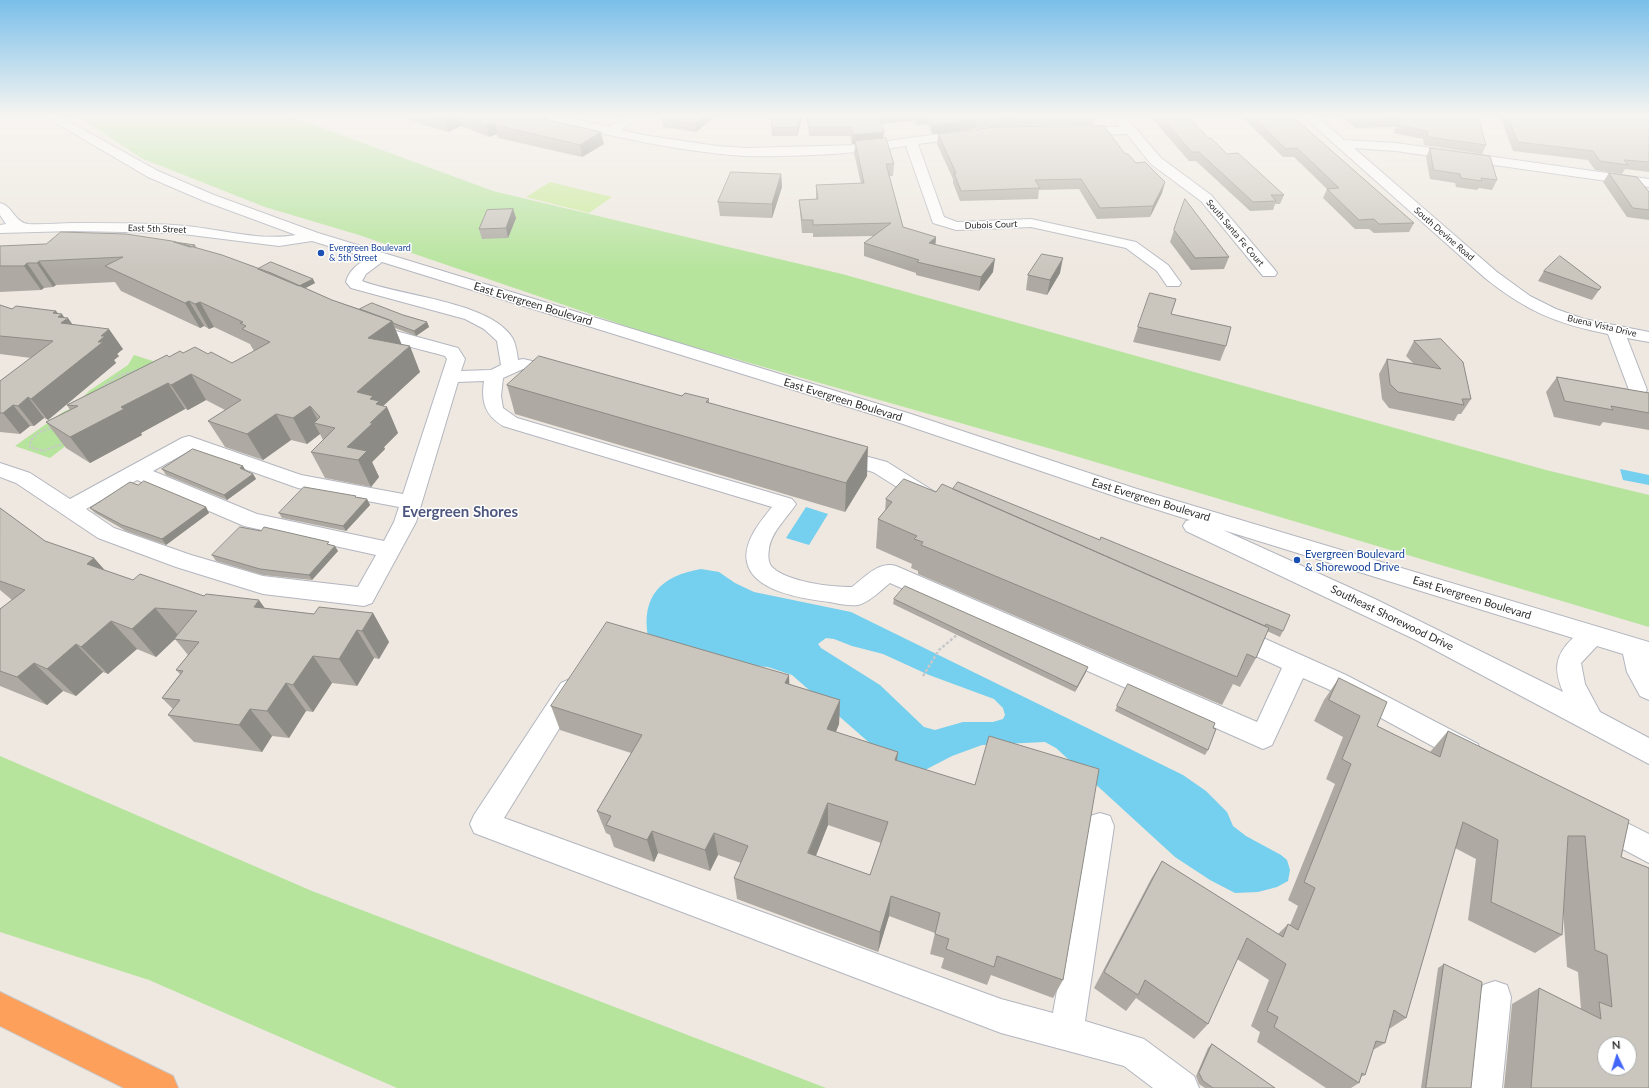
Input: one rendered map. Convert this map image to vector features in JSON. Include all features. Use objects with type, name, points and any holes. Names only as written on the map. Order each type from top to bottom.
[{"type":"highway","points":[[0,1008],[161,1088]]},
{"type":"street","name":"East Evergreen Boulevard","points":[[140,167],[153,174],[209,198],[313,236],[904,418],[1130,494],[1641,649]]},
{"type":"street","name":"Dubois Court","points":[[920,167],[938,220],[956,226],[1031,224],[1131,245],[1162,268],[1173,283]]},
{"type":"street","name":"South Santa Fe Court","points":[[1164,167],[1206,198],[1269,273]]},
{"type":"street","name":"South Devine Road","points":[[1367,167],[1517,296],[1555,315]]},
{"type":"street","points":[[1535,167],[1649,183]]},
{"type":"street","points":[[0,207],[21,234],[0,240]]},
{"type":"street","name":"East 5th Street","points":[[0,229],[21,234],[176,229],[279,242],[313,236]]},
{"type":"street","points":[[380,257],[358,272],[354,277],[354,282],[357,286],[471,315],[490,325],[505,340],[509,357],[499,377],[493,408],[500,417],[510,422],[785,504],[763,536],[758,550],[758,560],[762,570],[770,578],[787,585],[857,596],[888,572],[1264,737],[1297,663]]},
{"type":"street","name":"Buena Vista Drive","points":[[1555,315],[1649,337]]},
{"type":"street","points":[[0,470],[23,478],[106,533],[184,561],[264,586],[364,597],[405,522],[410,502],[456,359],[452,352],[386,334],[357,322]]},
{"type":"street","points":[[1615,330],[1638,390]]},
{"type":"street","points":[[449,384],[499,377],[523,364],[581,378]]},
{"type":"street","points":[[70,509],[189,442],[298,481],[410,502]]},
{"type":"street","points":[[821,449],[880,467],[943,506]]},
{"type":"street","points":[[136,472],[252,521],[390,550]]},
{"type":"street","name":"Southeast Shorewood Drive","points":[[1130,494],[1183,521],[1393,617],[1590,718],[1649,752]]},
{"type":"street","points":[[1218,628],[1337,682],[1485,761]]},
{"type":"street","points":[[1590,718],[1581,705],[1574,687],[1569,664],[1574,654],[1594,635]]},
{"type":"street","points":[[1641,649],[1640,672],[1649,689]]},
{"type":"street","points":[[584,668],[484,824],[1001,1016],[1132,1051],[1182,1088]]},
{"type":"street","points":[[1581,812],[1649,849]]},
{"type":"street","points":[[1066,1033],[1100,826]]},
{"type":"street","points":[[1485,1088],[1495,997]]},
{"type":"path","points":[[92,394],[112,380],[134,370],[147,369]]},
{"type":"path","points":[[56,426],[35,436],[31,440],[30,447],[38,450],[51,449],[65,443],[70,438]]},
{"type":"path","points":[[923,676],[939,650],[984,614]]},
{"type":"green space","points":[[163,167],[427,167],[493,191],[842,274],[1546,470],[1649,495],[1649,627],[1055,450],[655,336],[359,235],[265,207]]},
{"type":"green space","points":[[550,182],[612,197],[589,213],[526,197]]},
{"type":"green space","points":[[134,355],[187,372],[85,431],[50,458],[15,446],[63,412],[72,408],[89,391],[128,365]]},
{"type":"green space","points":[[0,756],[312,891],[826,1088],[397,1088],[149,980],[0,932]]},
{"type":"water","points":[[1620,469],[1649,475],[1649,485],[1623,480]]},
{"type":"water","points":[[806,507],[828,514],[809,545],[786,538]]},
{"type":"water","points":[[701,569],[719,572],[735,583],[754,592],[851,612],[1183,775],[1206,791],[1227,812],[1233,826],[1246,836],[1281,855],[1287,860],[1290,870],[1288,881],[1277,887],[1258,892],[1235,893],[1210,880],[1175,857],[1056,748],[1045,742],[982,745],[952,756],[925,770],[897,767],[792,675],[768,667],[685,659],[648,637],[647,623],[651,599],[657,590],[675,577],[687,572]],"holes":[[[826,638],[834,639],[852,646],[883,654],[929,675],[994,699],[1003,708],[1005,715],[1003,719],[993,722],[963,722],[935,730],[924,727],[880,685],[821,648],[818,644]]]},
{"type":"building","points":[[861,167],[887,167],[903,227],[936,237],[929,243],[995,259],[981,277],[917,262],[919,260],[864,243],[891,223],[813,225],[813,220],[802,220],[799,200],[818,199],[816,185],[864,183]]},
{"type":"building","points":[[953,167],[1150,167],[1165,182],[1153,206],[1100,208],[1081,179],[1035,180],[1040,188],[961,191],[954,173],[956,173]]},
{"type":"building","points":[[1215,167],[1253,167],[1284,195],[1271,195],[1276,201],[1253,202]]},
{"type":"building","points":[[1317,167],[1350,167],[1414,223],[1379,224],[1374,219],[1359,220],[1327,189],[1339,188]]},
{"type":"building","points":[[1433,167],[1493,167],[1497,180],[1481,178],[1482,181],[1461,178],[1460,174],[1434,170]]},
{"type":"building","points":[[731,172],[781,174],[772,204],[718,202]]},
{"type":"building","points":[[1609,173],[1637,177],[1649,192],[1649,210],[1633,208]]},
{"type":"building","points":[[1185,199],[1229,257],[1195,258],[1174,230]]},
{"type":"building","points":[[513,209],[506,228],[479,229],[487,210]]},
{"type":"building","points":[[61,232],[126,234],[172,241],[222,255],[271,273],[332,300],[392,321],[368,338],[410,346],[357,392],[373,396],[370,399],[379,401],[376,404],[387,407],[370,423],[373,423],[347,447],[367,451],[358,460],[311,452],[335,428],[314,423],[320,417],[310,406],[293,418],[276,414],[247,434],[208,421],[241,400],[191,374],[171,385],[168,383],[121,407],[124,409],[70,437],[46,422],[78,406],[67,405],[167,355],[169,357],[180,351],[183,353],[195,347],[208,354],[211,352],[232,363],[270,342],[242,329],[246,326],[240,323],[243,322],[200,302],[195,304],[189,301],[185,303],[105,266],[123,257],[39,261],[37,263],[27,263],[24,266],[0,266],[0,246],[46,244]]},
{"type":"building","points":[[174,242],[195,245],[191,247]]},
{"type":"building","points":[[1042,254],[1063,258],[1050,280],[1028,275]]},
{"type":"building","points":[[1560,256],[1601,287],[1599,290],[1544,271]]},
{"type":"building","points":[[271,262],[313,279],[299,286],[258,269]]},
{"type":"building","points":[[1150,293],[1176,299],[1171,314],[1231,327],[1226,346],[1138,327]]},
{"type":"building","points":[[372,303],[403,315],[427,322],[414,331],[360,309]]},
{"type":"building","points":[[0,305],[12,309],[16,306],[56,311],[53,313],[62,314],[58,317],[68,318],[61,323],[109,329],[101,336],[105,336],[98,342],[103,342],[31,399],[28,397],[18,406],[13,405],[3,413],[0,413],[0,381],[53,341],[0,336]]},
{"type":"building","points":[[1441,339],[1463,362],[1471,399],[1462,399],[1464,405],[1398,392],[1390,384],[1387,359],[1441,369],[1414,341]]},
{"type":"building","points":[[539,356],[682,396],[685,393],[709,399],[706,402],[868,447],[846,483],[507,385]]},
{"type":"building","points":[[1557,377],[1649,393],[1649,413],[1611,406],[1613,410],[1565,401]]},
{"type":"building","points":[[193,449],[243,466],[240,468],[253,474],[224,495],[162,469]]},
{"type":"building","points":[[904,479],[936,492],[942,484],[1269,628],[1256,658],[1247,654],[1237,677],[921,545],[923,542],[914,539],[917,536],[878,519],[892,502],[886,499]]},
{"type":"building","points":[[144,481],[206,507],[162,539],[122,525],[90,508],[130,482],[138,485]]},
{"type":"building","points":[[958,482],[1100,540],[1101,537],[1290,615],[1283,631],[1266,624],[1265,626],[953,489]]},
{"type":"building","points":[[304,487],[367,499],[343,526],[279,513]]},
{"type":"building","points":[[0,508],[45,541],[94,558],[87,564],[133,580],[140,574],[204,596],[206,594],[259,600],[254,607],[314,614],[319,607],[373,613],[362,631],[357,630],[339,659],[313,656],[293,685],[286,683],[267,711],[250,709],[239,725],[168,715],[180,700],[162,698],[183,671],[176,670],[199,642],[174,639],[197,611],[155,608],[132,629],[111,621],[81,647],[76,644],[47,669],[34,663],[17,677],[0,671],[0,609],[25,590],[0,581]]},
{"type":"building","points":[[240,527],[261,531],[264,527],[329,542],[327,544],[335,546],[309,575],[260,569],[212,555]]},
{"type":"building","points":[[905,586],[1088,667],[1077,687],[894,599]]},
{"type":"building","points":[[607,622],[789,675],[785,683],[840,700],[827,729],[898,752],[895,760],[975,785],[989,736],[1099,769],[1063,980],[997,956],[994,967],[946,949],[949,939],[935,934],[940,913],[891,896],[880,932],[734,878],[748,846],[714,833],[705,850],[652,831],[647,840],[606,825],[611,816],[597,811],[642,735],[551,706]],"holes":[[[828,803],[888,822],[870,875],[808,853]]]},
{"type":"building","points":[[1339,678],[1387,702],[1377,726],[1440,757],[1448,731],[1629,820],[1621,857],[1649,868],[1649,1088],[1531,1088],[1539,988],[1601,1019],[1599,1002],[1612,1007],[1607,955],[1595,950],[1585,836],[1568,836],[1562,935],[1491,902],[1498,840],[1463,822],[1406,1018],[1394,1010],[1385,1043],[1376,1041],[1365,1075],[1362,1073],[1359,1083],[1274,1027],[1278,1017],[1267,1011],[1286,964],[1247,938],[1208,1024],[1145,980],[1138,995],[1104,972],[1162,861],[1283,937],[1288,924],[1298,930],[1315,888],[1304,882],[1351,764],[1342,759],[1360,716],[1329,700]]},
{"type":"building","points":[[1128,684],[1215,723],[1213,728],[1216,729],[1208,750],[1117,706]]},
{"type":"building","points":[[1444,964],[1482,982],[1471,1088],[1426,1088]]},
{"type":"building","points":[[1212,1044],[1275,1088],[1213,1088],[1203,1081],[1199,1073]]},
{"type":"place","name":"Evergreen Boulevard & 5th Street","points":[[321,253]]},
{"type":"place","name":"Evergreen Boulevard & Shorewood Drive","points":[[1297,560]]},
{"type":"district","name":"Evergreen Shores","points":[[460,512]]}]
